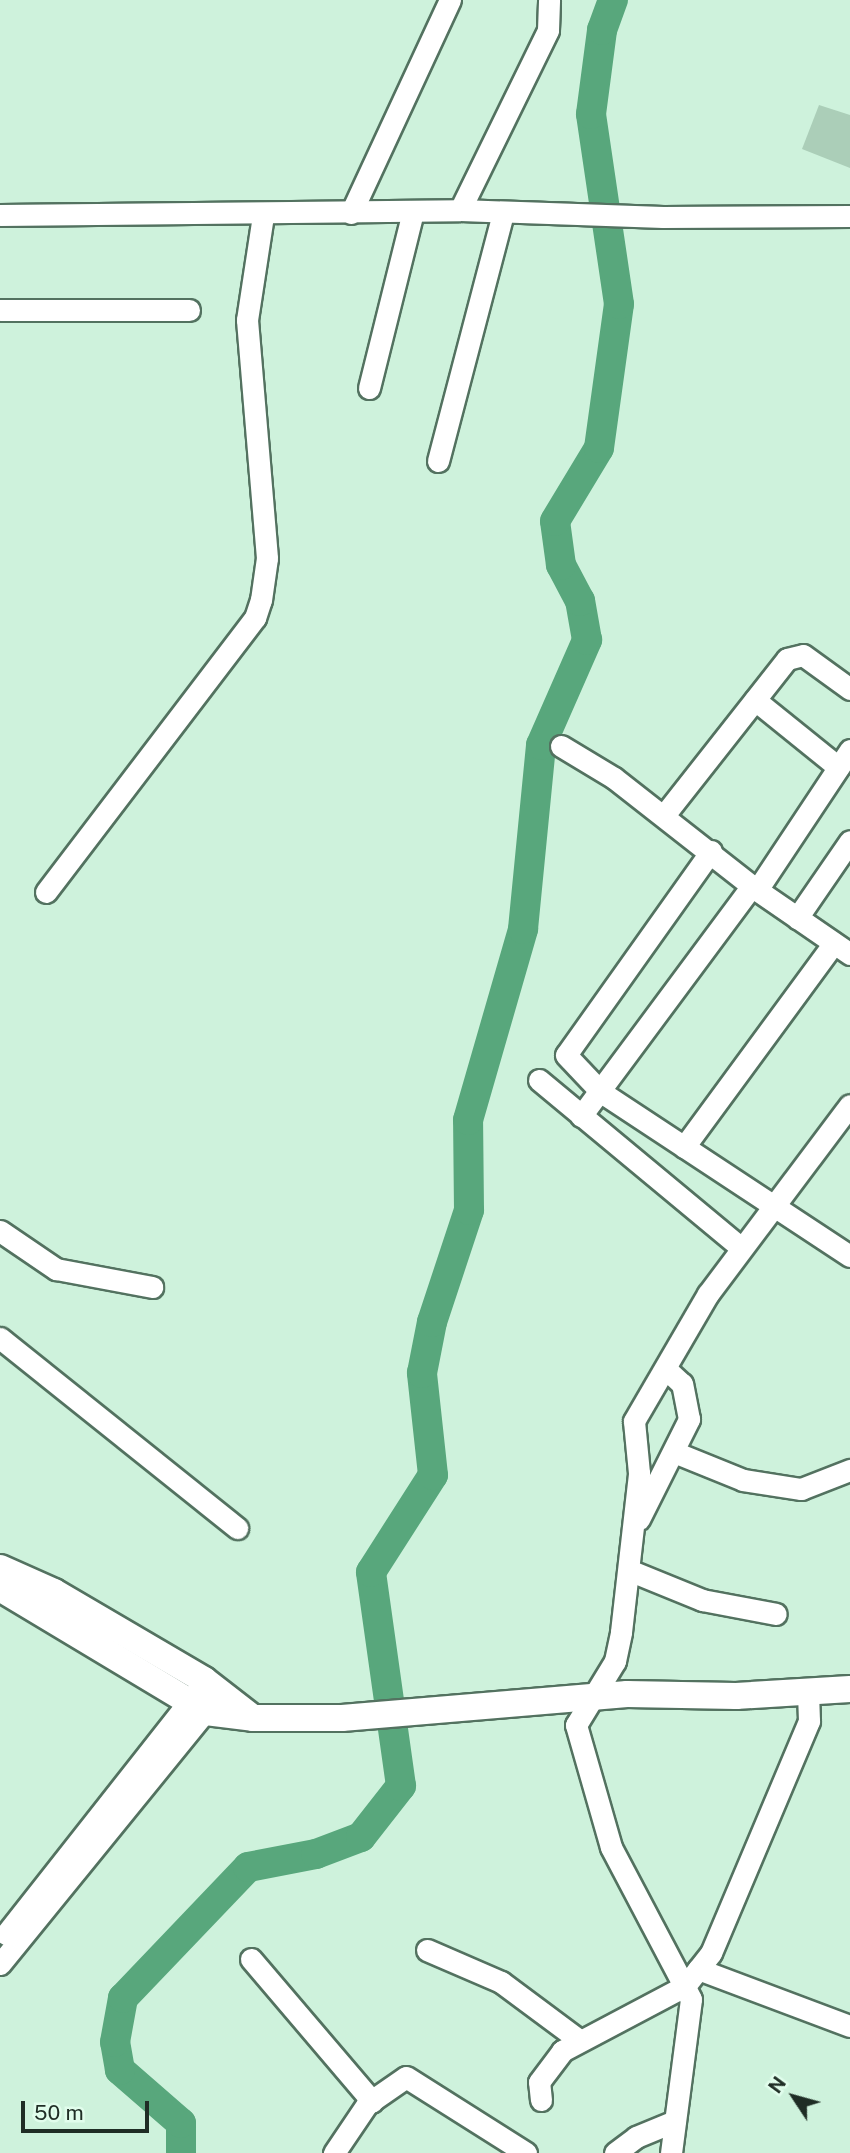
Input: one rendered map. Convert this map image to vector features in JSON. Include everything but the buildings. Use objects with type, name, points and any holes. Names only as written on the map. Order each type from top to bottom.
[{"type":"main road","points":[[0,1567],[54,1592],[205,1696]]},
{"type":"main road","points":[[0,1588],[205,1696],[253,1718],[342,1718],[594,1696],[850,1689]]},
{"type":"street","points":[[351,213],[450,0]]},
{"type":"street","points":[[460,211],[548,30],[549,0]]},
{"type":"street","points":[[369,388],[413,211]]},
{"type":"street","points":[[0,215],[263,215],[460,211],[663,218],[850,216]]},
{"type":"street","points":[[438,461],[503,213]]},
{"type":"street","points":[[46,892],[255,618],[261,600],[267,558],[247,320],[263,215]]},
{"type":"street","points":[[0,310],[189,310]]},
{"type":"street","points":[[665,814],[795,654],[849,685]]},
{"type":"street","points":[[581,1116],[755,888],[844,759],[755,700]]},
{"type":"street","points":[[561,747],[665,814],[755,888],[797,918],[843,944],[684,1147]]},
{"type":"street","points":[[797,918],[850,841]]},
{"type":"street","points":[[711,851],[566,1048],[569,1062],[601,1091],[850,1256]]},
{"type":"street","points":[[539,1080],[741,1248]]},
{"type":"street","points":[[671,2153],[692,1977],[611,1847],[576,1725],[615,1661],[631,1571],[636,1524],[639,1474],[634,1421],[741,1248],[850,1105]]},
{"type":"street","points":[[0,1231],[56,1269],[152,1287]]},
{"type":"street","points":[[0,1338],[237,1528]]},
{"type":"street","points":[[636,1524],[689,1419],[689,1399],[665,1368]]},
{"type":"street","points":[[674,1452],[743,1480],[802,1489],[850,1470]]},
{"type":"street","points":[[631,1571],[702,1600],[776,1615]]},
{"type":"street","points":[[541,2100],[539,2082],[562,2051],[692,1977],[711,1953],[809,1721],[808,1691]]},
{"type":"street","points":[[0,1941],[205,1696]]},
{"type":"street","points":[[0,1964],[205,1696]]},
{"type":"street","points":[[427,1950],[501,1982],[579,2040]]},
{"type":"street","points":[[251,1959],[372,2101]]},
{"type":"street","points":[[692,1977],[850,2026]]},
{"type":"street","points":[[334,2153],[372,2101],[407,2077],[526,2153]]},
{"type":"street","points":[[615,2153],[636,2137],[675,2121]]},
{"type":"waterway","points":[[181,2153],[181,2123],[120,2070],[115,2042],[123,1998],[248,1867],[316,1854],[361,1837],[401,1786],[371,1572],[433,1475],[422,1373],[432,1322],[469,1210],[468,1120],[523,929],[541,745],[587,640],[580,601],[561,565],[555,521],[599,448],[619,304],[591,114],[602,30],[613,0]]}]
